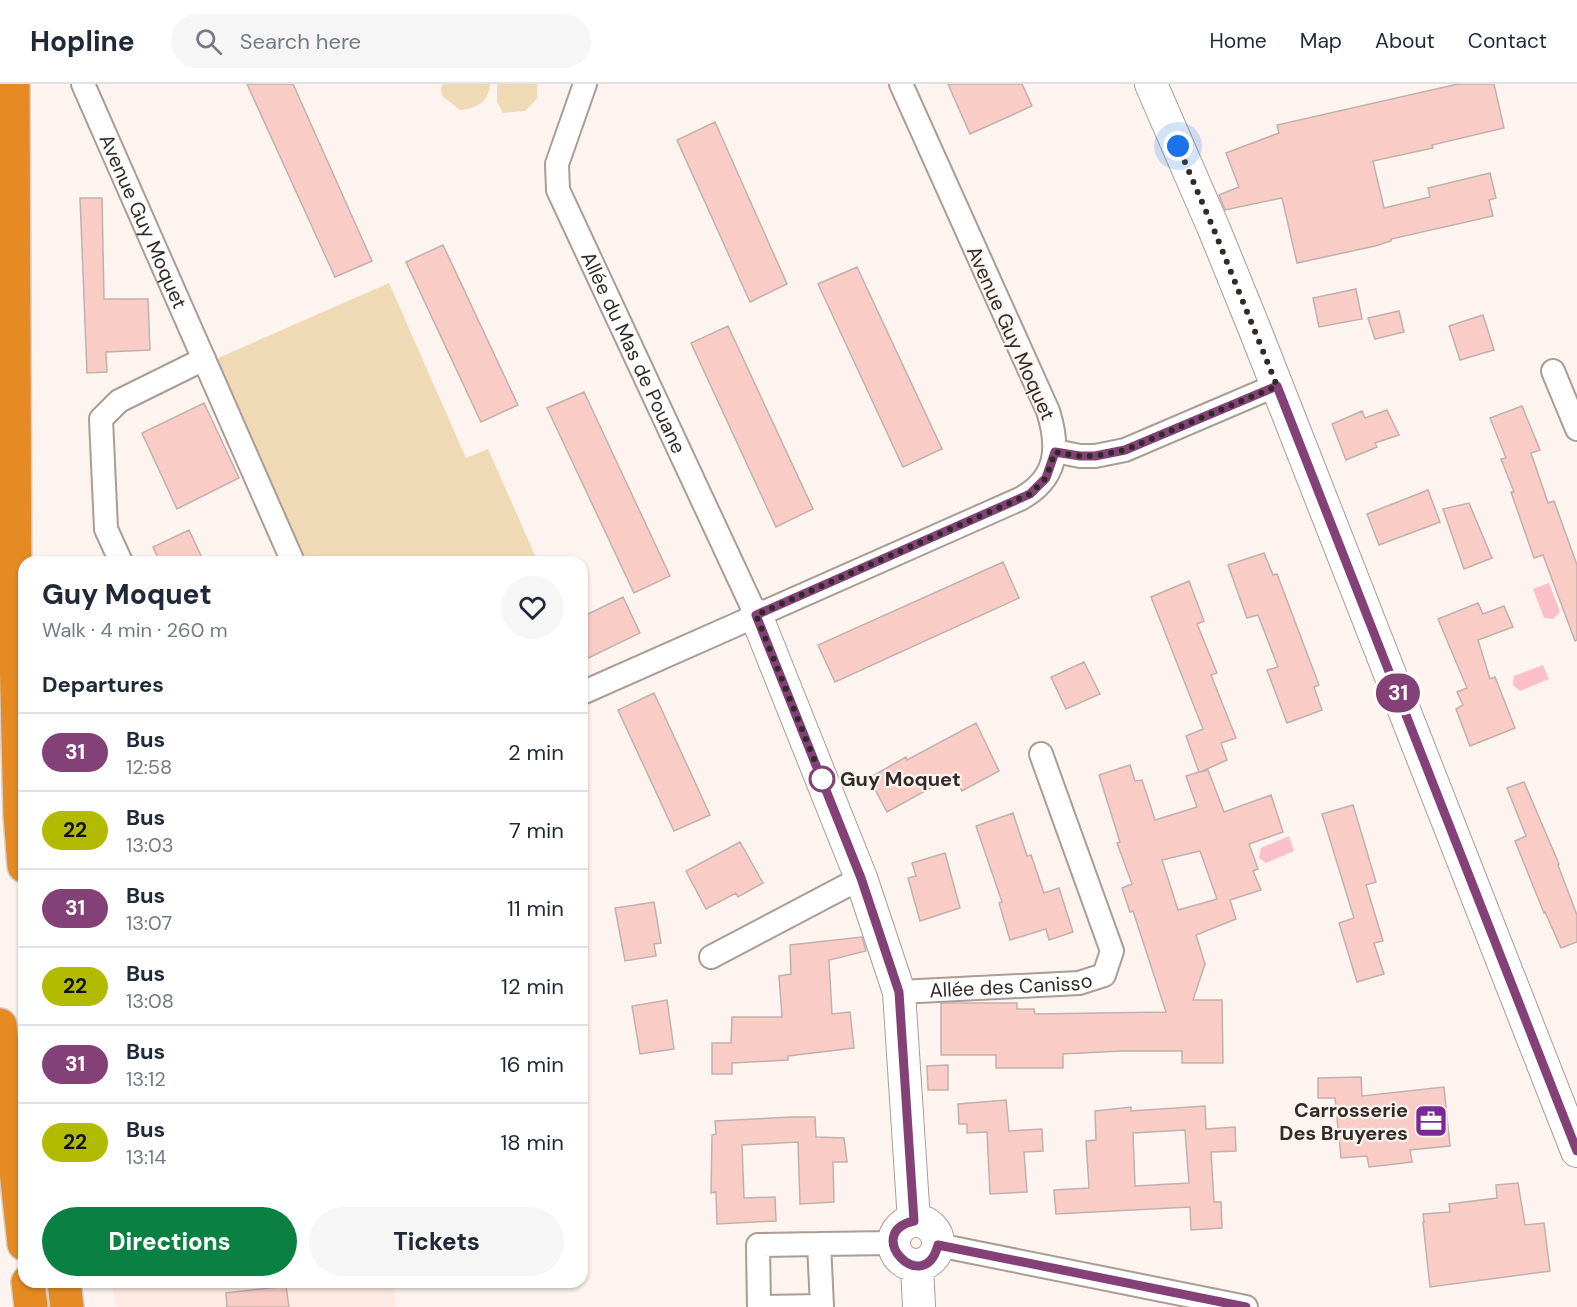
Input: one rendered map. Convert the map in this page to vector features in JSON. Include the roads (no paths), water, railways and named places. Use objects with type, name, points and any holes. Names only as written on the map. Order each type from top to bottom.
[{"type":"highway","points":[[13,84],[15,613],[18,734]]},
{"type":"highway","points":[[0,1025],[18,1189]]},
{"type":"highway","points":[[29,1288],[31,1307]]},
{"type":"highway","points":[[65,1288],[67,1307]]},
{"type":"main road","points":[[1150,84],[1214,230],[1277,386],[1577,1151]]},
{"type":"main road","points":[[756,615],[861,878],[899,992],[904,1232],[898,1256],[909,1264],[927,1255]]},
{"type":"main road","points":[[904,1232],[926,1223],[936,1232],[927,1255],[919,1307]]},
{"type":"street","name":"Avenue Guy Moquet","points":[[83,84],[290,556]]},
{"type":"street","name":"Allée du Mas de Pouane","points":[[585,84],[557,164],[558,190],[756,615]]},
{"type":"street","name":"Avenue Guy Moquet","points":[[588,690],[1030,494],[1046,478],[1055,452],[1055,439],[1048,411],[901,84]]},
{"type":"street","points":[[118,556],[106,529],[101,419],[119,401],[204,359]]},
{"type":"street","points":[[1553,371],[1577,429]]},
{"type":"street","points":[[1055,452],[1095,456],[1125,450],[1277,386]]},
{"type":"street","name":"Allée des Canisso","points":[[899,992],[1079,983],[1104,975],[1112,951],[1041,754]]},
{"type":"street","points":[[711,957],[861,878]]},
{"type":"street","points":[[819,1244],[904,1232]]},
{"type":"street","points":[[927,1255],[1246,1307]]},
{"type":"place","name":"Guy Moquet","points":[[822,779]]},
{"type":"place","name":"Carrosserie Des Bruyeres","points":[[1431,1121]]}]
